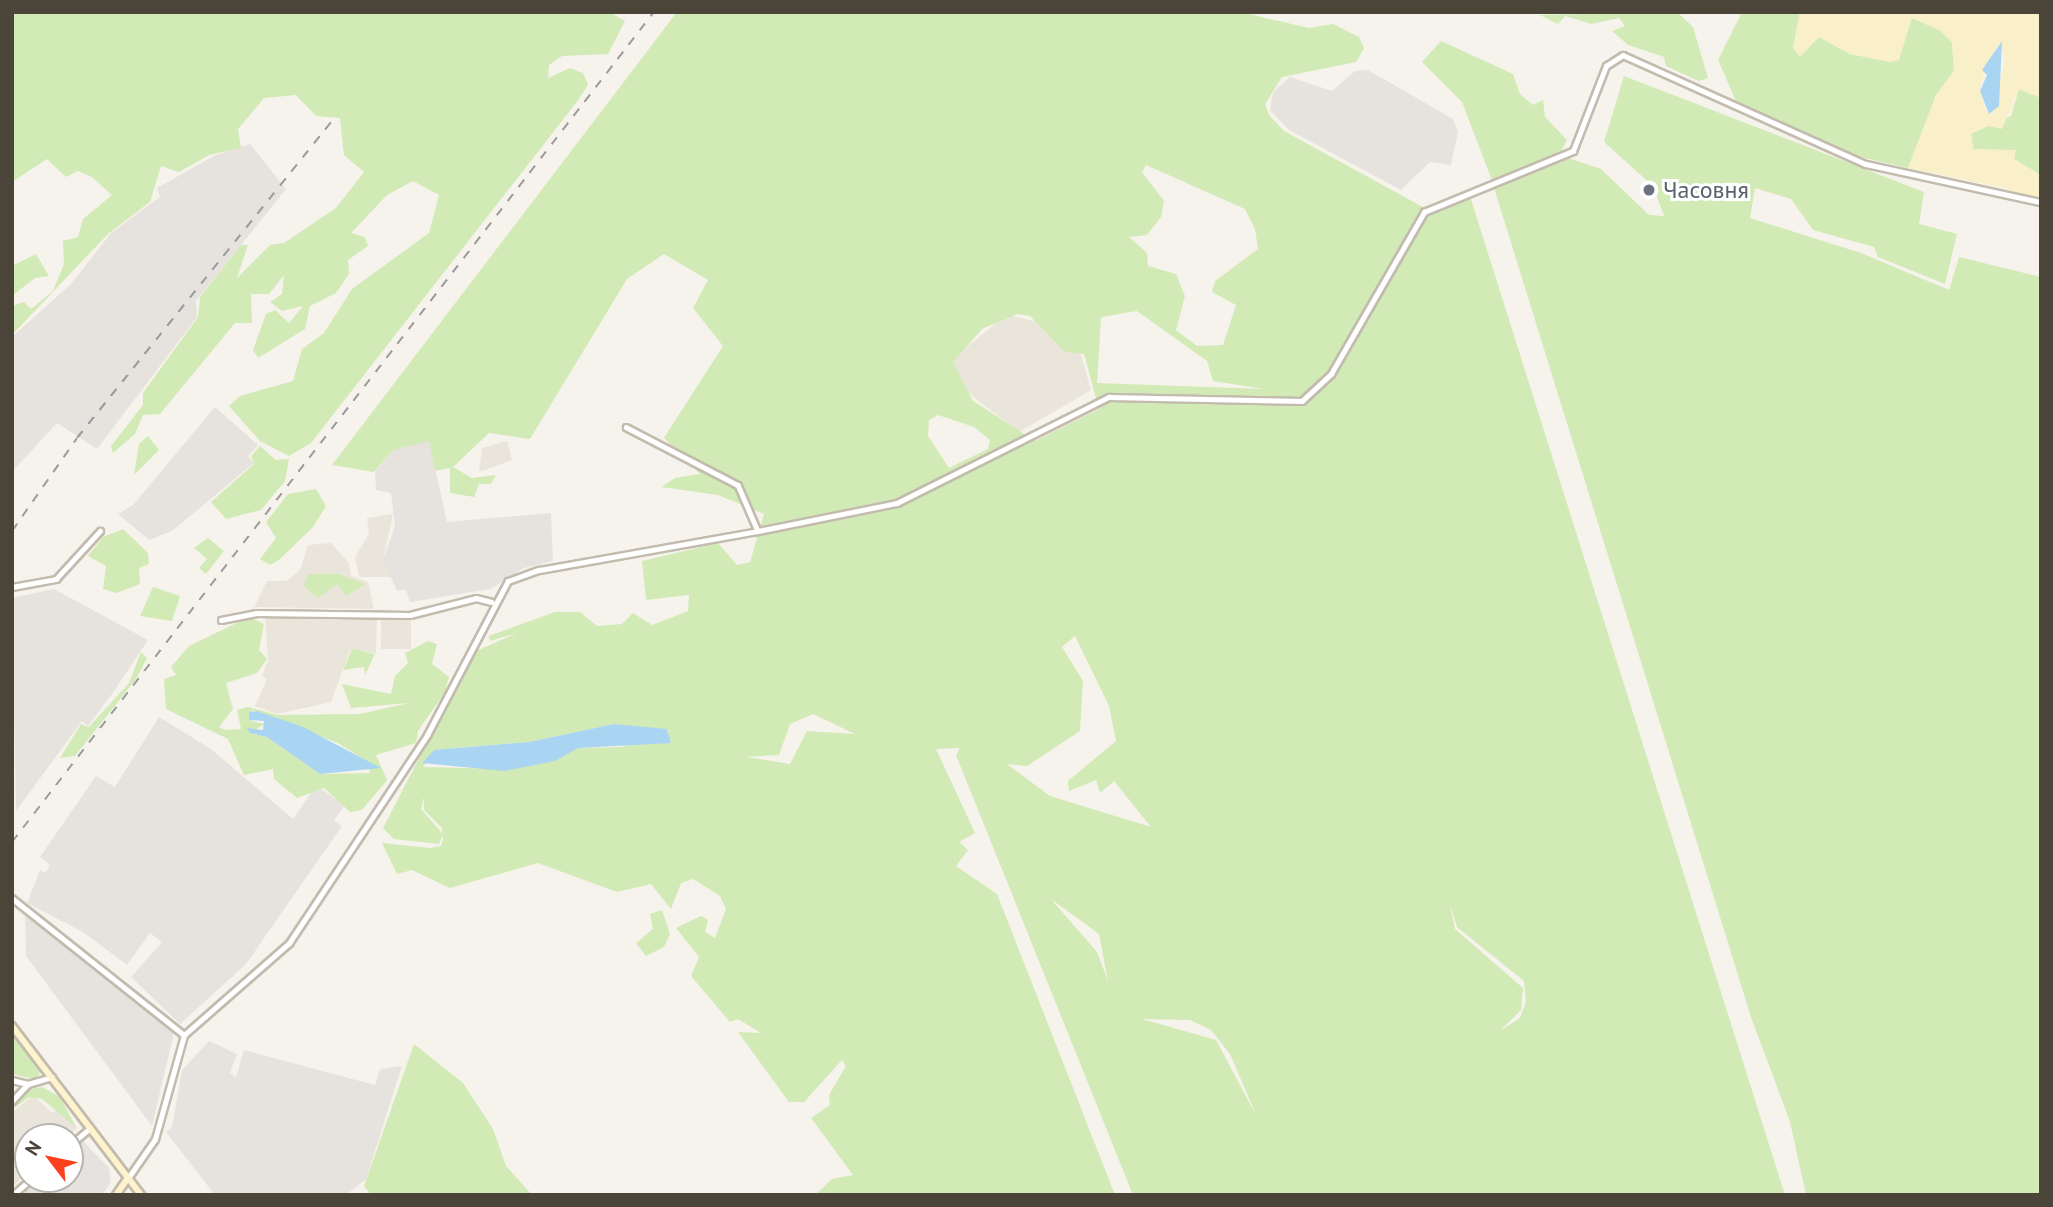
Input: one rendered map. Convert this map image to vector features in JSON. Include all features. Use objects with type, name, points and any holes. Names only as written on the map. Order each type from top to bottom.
[{"type":"main road","points":[[12,1026],[53,1076],[141,1195]]},
{"type":"main road","points":[[116,1195],[128,1178]]},
{"type":"street","points":[[128,1178],[155,1139],[184,1035],[289,943],[427,735],[492,602],[520,573],[758,531],[897,503],[1109,397],[1302,401],[1331,374],[1424,212],[1573,151],[1598,81],[1616,56],[1630,57],[1866,164],[2041,202]]},
{"type":"street","points":[[626,428],[738,485],[758,531]]},
{"type":"street","points":[[12,587],[56,579],[100,531]]},
{"type":"street","points":[[221,620],[256,613],[410,615],[476,598],[492,602]]},
{"type":"street","points":[[12,898],[184,1035]]},
{"type":"street","points":[[12,1101],[28,1084],[53,1076]]},
{"type":"street","points":[[12,1080],[28,1084]]},
{"type":"street","points":[[84,1134],[91,1128]]},
{"type":"shaded area","points":[[1368,70],[1453,119],[1458,132],[1451,165],[1430,162],[1401,190],[1289,130],[1270,110],[1273,92],[1290,77],[1332,91],[1355,71]]},
{"type":"shaded area","points":[[250,144],[286,189],[196,301],[197,317],[97,449],[57,423],[12,472],[12,337],[71,284],[111,233],[160,197],[157,188],[214,156]]},
{"type":"shaded area","points":[[1007,314],[1040,323],[1079,348],[1091,390],[1019,432],[953,381],[950,361]]},
{"type":"shaded area","points":[[215,407],[258,445],[248,456],[254,463],[172,531],[149,540],[118,514],[133,505]]},
{"type":"shaded area","points":[[429,440],[447,522],[551,513],[553,561],[524,568],[490,589],[410,602],[406,590],[397,591],[383,560],[395,526],[391,493],[376,490],[375,472],[393,450]]},
{"type":"shaded area","points":[[507,441],[512,460],[479,472],[482,448]]},
{"type":"shaded area","points":[[393,514],[383,560],[391,577],[359,577],[355,558],[369,533],[367,518]]},
{"type":"shaded area","points":[[331,543],[349,563],[351,576],[368,582],[374,609],[254,607],[267,581],[286,581],[300,570],[308,545]]},
{"type":"shaded area","points":[[54,589],[148,640],[88,726],[82,721],[16,811],[12,598]]},
{"type":"shaded area","points":[[265,616],[377,619],[376,653],[350,650],[331,702],[277,714],[255,706],[267,679],[262,676],[268,661]]},
{"type":"shaded area","points":[[381,619],[411,619],[411,649],[381,649]]},
{"type":"shaded area","points":[[159,717],[211,749],[293,819],[316,786],[345,805],[334,820],[342,826],[246,964],[180,1024],[131,977],[162,942],[150,933],[127,965],[83,932],[27,903],[40,870],[45,873],[50,865],[40,857],[96,776],[115,787]]},
{"type":"shaded area","points":[[25,910],[174,1033],[152,1126],[26,956]]},
{"type":"shaded area","points":[[209,1041],[237,1054],[230,1073],[236,1077],[244,1050],[375,1085],[380,1069],[402,1066],[366,1179],[346,1195],[215,1195],[166,1132],[172,1127],[182,1070]]},
{"type":"shaded area","points":[[33,1095],[52,1113],[61,1107],[73,1123],[14,1123],[12,1187],[12,1113]]},
{"type":"shaded area","points":[[84,1142],[109,1168],[111,1182],[102,1195],[22,1195],[84,1193]]},
{"type":"green space","points":[[12,12],[609,12],[625,21],[608,54],[562,56],[549,65],[548,78],[570,68],[583,73],[588,85],[311,443],[289,456],[260,441],[229,406],[240,396],[293,381],[302,349],[324,333],[352,289],[429,233],[439,195],[413,181],[387,195],[351,233],[365,237],[368,246],[348,260],[349,274],[336,293],[310,306],[305,329],[258,358],[253,350],[266,314],[275,310],[289,323],[303,306],[282,311],[270,302],[282,294],[284,275],[269,294],[251,294],[252,323],[235,323],[160,414],[143,415],[135,434],[113,453],[111,446],[143,405],[143,393],[198,317],[200,297],[241,245],[248,245],[237,278],[270,245],[284,243],[336,208],[364,172],[344,155],[340,118],[316,116],[296,95],[264,98],[238,129],[241,148],[209,155],[179,172],[161,166],[150,202],[108,234],[12,335],[12,306],[24,302],[31,309],[53,291],[64,264],[63,241],[78,237],[83,219],[112,195],[92,177],[78,171],[66,177],[47,159],[12,182]]},
{"type":"green space","points":[[677,12],[1240,12],[1309,28],[1333,24],[1359,37],[1364,48],[1356,62],[1282,77],[1265,104],[1269,115],[1284,131],[1432,212],[1470,196],[1785,1195],[1133,1195],[956,755],[960,748],[936,749],[975,833],[959,842],[968,850],[956,866],[997,894],[1115,1195],[815,1195],[832,1179],[853,1175],[811,1118],[830,1105],[829,1095],[846,1066],[842,1060],[804,1102],[789,1102],[738,1032],[761,1033],[738,1019],[730,1022],[691,976],[699,957],[676,928],[701,916],[708,920],[705,932],[715,938],[726,909],[720,896],[693,879],[681,883],[671,909],[651,884],[617,892],[538,863],[450,888],[412,870],[397,874],[382,843],[430,848],[441,846],[443,835],[439,844],[394,839],[383,828],[474,652],[517,633],[490,641],[489,636],[555,612],[580,612],[597,626],[622,624],[633,613],[652,625],[688,611],[689,595],[646,600],[642,561],[718,543],[737,565],[750,562],[764,514],[718,495],[661,487],[675,478],[700,474],[664,438],[723,346],[693,308],[708,280],[664,254],[627,279],[530,439],[489,433],[453,467],[472,478],[496,475],[491,484],[479,484],[474,497],[450,493],[450,468],[435,471],[429,441],[393,450],[374,472],[332,465]],"holes":[[[1146,165],[1245,209],[1255,229],[1258,249],[1215,281],[1212,292],[1236,305],[1223,345],[1197,346],[1176,330],[1185,296],[1176,274],[1148,266],[1147,253],[1129,237],[1147,235],[1161,217],[1164,201],[1142,172]],[[1137,311],[1207,361],[1213,381],[1264,389],[1097,383],[1101,317]],[[1017,314],[1030,316],[1065,352],[1084,354],[1099,409],[1035,441],[973,401],[953,362],[982,329]],[[938,415],[974,427],[990,440],[988,449],[949,468],[928,436],[929,420]],[[1075,636],[1109,706],[1116,741],[1068,781],[1069,791],[1096,780],[1100,793],[1114,781],[1151,827],[1050,796],[1007,764],[1027,766],[1080,731],[1083,681],[1062,647]],[[813,714],[855,734],[807,731],[790,764],[746,757],[779,755],[790,724]],[[614,724],[670,731],[622,747],[578,748],[514,769],[423,767],[434,750],[529,742]],[[424,797],[424,810],[442,828],[442,833],[421,809]],[[1051,899],[1099,934],[1108,981],[1097,952]],[[1450,904],[1457,927],[1524,981],[1526,1002],[1520,1018],[1500,1031],[1521,1010],[1523,988],[1455,929]],[[1142,1019],[1190,1020],[1211,1030],[1230,1054],[1257,1117],[1216,1040]]]},
{"type":"green space","points":[[1677,12],[1693,27],[1708,78],[1699,81],[1666,66],[1664,57],[1628,45],[1612,31],[1625,26],[1619,18],[1592,24],[1565,16],[1558,24],[1540,15]]},
{"type":"green space","points":[[1742,12],[1800,12],[1793,48],[1819,37],[1850,54],[1891,62],[1912,18],[1941,31],[1952,42],[1954,71],[1936,95],[1908,168],[1856,156],[1736,101],[1718,60]]},
{"type":"green space","points":[[1441,41],[1513,74],[1520,94],[1533,105],[1543,100],[1545,117],[1567,140],[1559,155],[1601,169],[1649,215],[1664,216],[1653,186],[1604,142],[1624,76],[1924,192],[1919,224],[1957,234],[1945,284],[1878,257],[1874,247],[1813,230],[1791,199],[1755,188],[1750,218],[1861,253],[1949,290],[1959,257],[2041,277],[2041,1195],[1806,1195],[1790,1122],[1751,1017],[1491,178],[1462,102],[1422,62]]},
{"type":"green space","points":[[2019,89],[2041,98],[2041,175],[2014,159],[2015,151],[1973,149],[1971,133],[2011,116]]},
{"type":"green space","points":[[36,254],[49,276],[35,278],[12,296],[12,266]]},
{"type":"green space","points":[[148,436],[159,450],[134,475],[139,444]]},
{"type":"green space","points":[[260,446],[276,460],[289,459],[285,481],[261,510],[226,519],[211,502],[254,464],[251,456]]},
{"type":"green space","points":[[316,489],[326,506],[313,527],[279,560],[270,565],[260,559],[276,538],[266,522],[288,494]]},
{"type":"green space","points":[[123,529],[148,553],[149,564],[139,568],[140,584],[117,593],[103,589],[106,566],[88,556],[103,537]]},
{"type":"green space","points":[[208,538],[224,551],[206,574],[199,568],[207,559],[194,548]]},
{"type":"green space","points":[[308,574],[339,574],[365,584],[346,596],[337,584],[318,598],[304,586]]},
{"type":"green space","points":[[153,587],[180,596],[172,621],[140,616]]},
{"type":"green space","points":[[249,617],[264,624],[259,650],[267,659],[257,673],[226,683],[233,709],[219,727],[225,730],[241,729],[237,710],[248,707],[278,715],[360,714],[409,703],[351,708],[342,684],[391,694],[395,676],[408,663],[405,653],[428,641],[437,644],[432,664],[449,677],[445,692],[418,731],[416,743],[376,755],[387,780],[362,810],[350,812],[324,788],[297,798],[274,779],[273,769],[244,775],[228,739],[166,709],[164,679],[176,675],[171,667],[189,646]],"holes":[[[253,710],[338,743],[362,758],[371,773],[320,774],[267,737],[250,733],[265,724],[251,721]]]},
{"type":"green space","points":[[352,649],[375,654],[365,675],[364,667],[343,670]]},
{"type":"green space","points":[[141,652],[147,658],[136,679],[75,756],[60,758],[81,724],[89,727],[129,683]]},
{"type":"green space","points":[[662,910],[670,934],[664,947],[646,956],[636,943],[653,929],[650,914]]},
{"type":"green space","points":[[14,1034],[41,1069],[37,1080],[12,1074]]},
{"type":"green space","points":[[414,1044],[463,1083],[493,1129],[506,1166],[532,1195],[371,1195],[364,1186]]},
{"type":"green space","points":[[42,1087],[60,1097],[74,1123],[42,1099],[29,1097],[12,1110],[25,1090]]},
{"type":"sand","points":[[1800,12],[2041,12],[2041,98],[2019,89],[2002,129],[1988,126],[1971,134],[1973,149],[2016,150],[2014,160],[2041,175],[2041,206],[2005,188],[1908,168],[1936,95],[1954,71],[1952,42],[1941,31],[1912,18],[1899,60],[1891,62],[1850,54],[1819,37],[1800,57],[1793,48]],"holes":[[[2000,42],[2005,59],[1993,114],[1986,112],[1980,90],[1985,66]]]},
{"type":"water","points":[[2002,41],[1999,106],[1989,114],[1980,91],[1987,75],[1982,70]]},
{"type":"water","points":[[257,711],[303,727],[381,768],[320,774],[267,737],[250,733],[247,728],[263,730],[264,721],[249,720],[249,712]]},
{"type":"water","points":[[614,724],[667,729],[671,743],[578,748],[555,761],[504,771],[422,763],[434,750],[529,742]]},
{"type":"railway","points":[[12,842],[654,12]]},
{"type":"railway","points":[[12,531],[77,438],[332,121]]},
{"type":"place","name":"Часовня","points":[[1649,190]]}]
